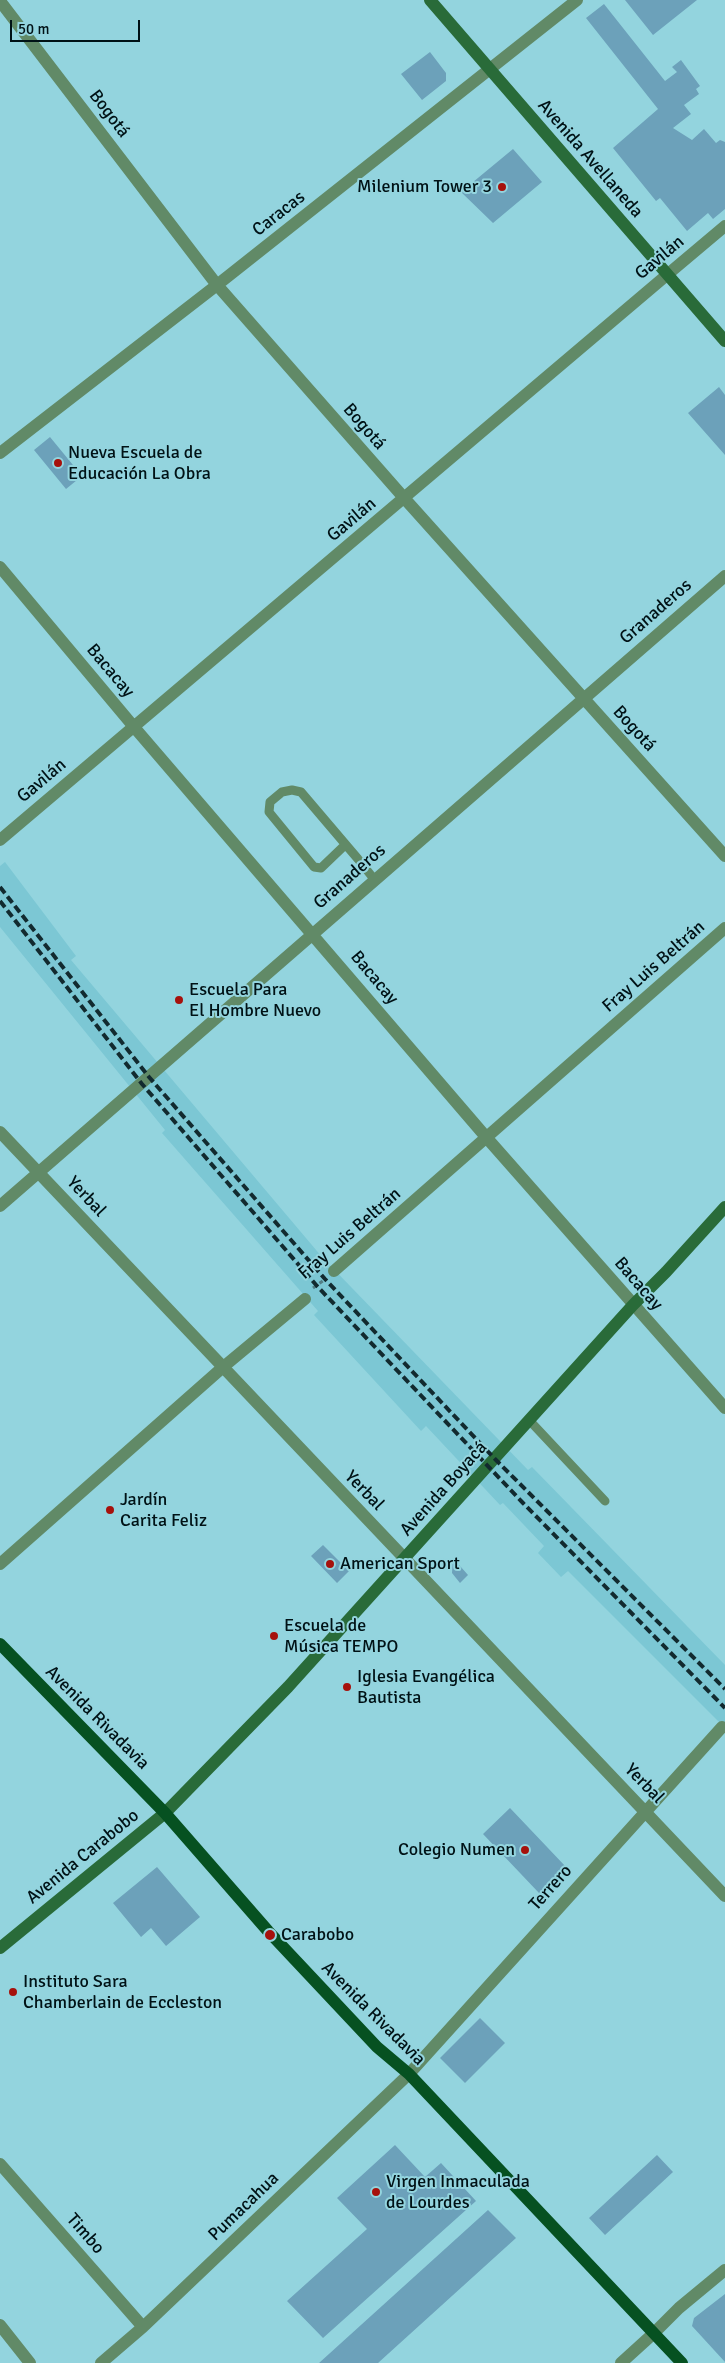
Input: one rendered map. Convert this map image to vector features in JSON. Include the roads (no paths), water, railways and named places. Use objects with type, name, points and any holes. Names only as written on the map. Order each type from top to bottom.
[{"type":"main road","name":"Avenida Avellaneda","points":[[430,0],[725,341]]},
{"type":"main road","name":"Avenida Boyacá","points":[[164,1813],[288,1688],[633,1304],[725,1207]]},
{"type":"main road","name":"Avenida Rivadavia","points":[[0,1644],[164,1813],[268,1931],[376,2047],[409,2074],[682,2363]]},
{"type":"main road","name":"Avenida Carabobo","points":[[0,1948],[164,1813]]},
{"type":"street","name":"Caracas","points":[[0,453],[217,285],[577,0]]},
{"type":"street","name":"Bogotá","points":[[0,1],[217,285],[405,499],[725,856]]},
{"type":"street","name":"Gavilán","points":[[0,840],[405,499],[725,226]]},
{"type":"street","name":"Bacacay","points":[[0,567],[134,727],[486,1137],[725,1408]]},
{"type":"street","name":"Granaderos","points":[[0,1206],[374,879],[725,576]]},
{"type":"street","name":"Fray Luis Beltrán","points":[[334,1271],[725,928]]},
{"type":"street","name":"Yerbal","points":[[0,1132],[725,1896]]},
{"type":"street","name":"Fray Luis Beltrán","points":[[0,1564],[222,1368],[305,1299]]},
{"type":"street","name":"Terrero","points":[[409,2074],[645,1810],[722,1727]]},
{"type":"street","name":"Pumacahua","points":[[101,2363],[143,2327],[409,2074]]},
{"type":"street","name":"Timbo","points":[[0,2164],[143,2327]]},
{"type":"street","points":[[622,2363],[679,2308],[725,2270]]},
{"type":"street","points":[[0,2325],[30,2363]]},
{"type":"lane","points":[[345,845],[321,868],[314,868],[269,812],[270,802],[282,792],[292,790],[300,792],[374,879]]},
{"type":"lane","points":[[529,1420],[605,1501]]},
{"type":"railway","points":[[0,887],[149,1077],[325,1279],[495,1459],[725,1689]]},
{"type":"railway","points":[[0,901],[142,1084],[317,1286],[523,1503],[725,1708]]},
{"type":"place","name":"Milenium Tower 3","points":[[502,187]]},
{"type":"place","name":"Nueva Escuela de Educación La Obra","points":[[58,463]]},
{"type":"place","name":"Escuela Para El Hombre Nuevo","points":[[179,1000]]},
{"type":"place","name":"Jardín Carita Feliz","points":[[110,1510]]},
{"type":"place","name":"American Sport","points":[[330,1564]]},
{"type":"place","name":"Escuela de Música TEMPO","points":[[274,1636]]},
{"type":"place","name":"Iglesia Evangélica Bautista","points":[[347,1687]]},
{"type":"place","name":"Colegio Numen","points":[[525,1850]]},
{"type":"place","name":"Carabobo","points":[[270,1935]]},
{"type":"place","name":"Instituto Sara Chamberlain de Eccleston","points":[[13,1992]]},
{"type":"place","name":"Virgen Inmaculada de Lourdes","points":[[376,2192]]}]
